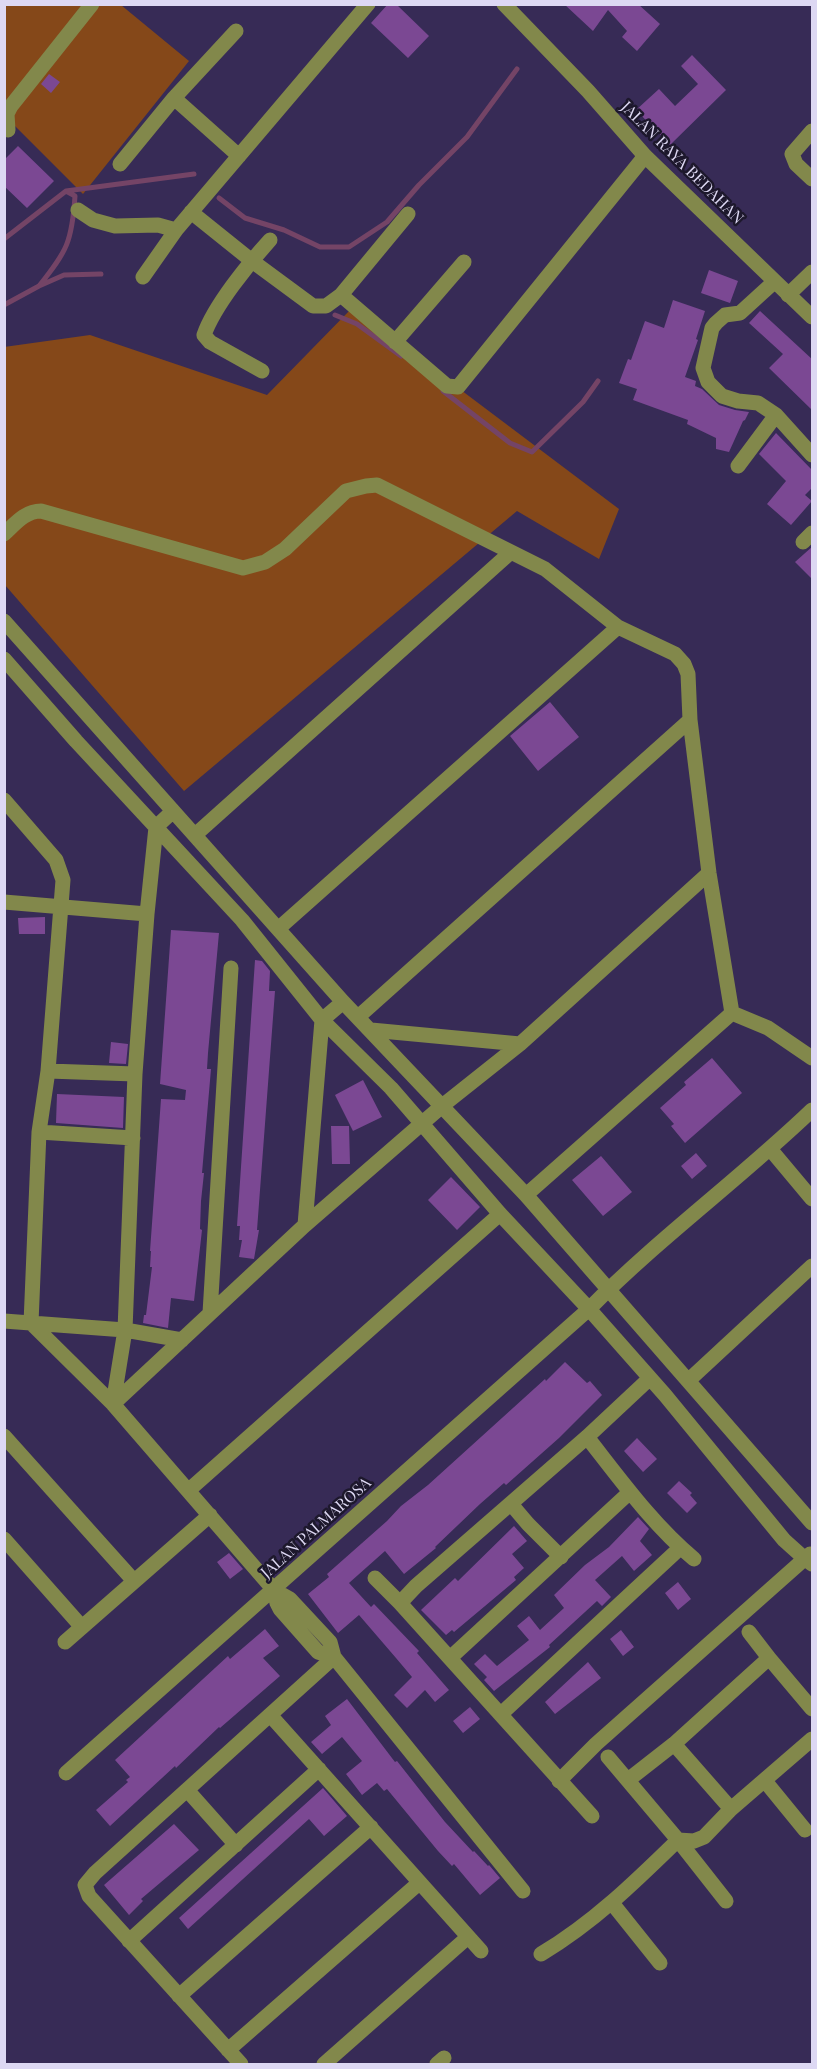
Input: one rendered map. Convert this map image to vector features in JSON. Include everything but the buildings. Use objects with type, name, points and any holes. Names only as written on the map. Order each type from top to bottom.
[{"type":"street","points":[[8,130],[7,114],[11,106],[92,4]]},
{"type":"street","points":[[143,277],[176,230],[368,4]]},
{"type":"street","name":"JALAN RAYA BEDAHAN","points":[[504,4],[588,91],[645,156],[813,317]]},
{"type":"street","points":[[120,164],[174,98],[236,31]]},
{"type":"street","points":[[174,98],[239,156]]},
{"type":"street","points":[[813,132],[792,154],[796,164],[813,179]]},
{"type":"street","points":[[341,296],[447,386],[458,387],[645,156]]},
{"type":"street","points":[[78,210],[93,220],[115,226],[158,225],[176,230]]},
{"type":"street","points":[[191,212],[313,306],[326,306],[341,296],[408,214]]},
{"type":"street","points":[[262,371],[210,342],[204,335],[207,324],[252,261],[270,240]]},
{"type":"street","points":[[395,342],[464,262]]},
{"type":"street","points":[[788,295],[813,272]]},
{"type":"street","points":[[774,282],[740,313],[726,315],[716,322],[712,328],[703,368],[708,382],[722,396],[738,401],[758,403],[776,415],[813,455]]},
{"type":"street","points":[[738,466],[776,415]]},
{"type":"street","points":[[4,534],[32,511],[41,511],[243,568],[265,562],[285,549],[346,491],[377,485],[545,568],[618,627],[675,654],[684,664],[688,674],[690,720],[710,873],[732,1013]]},
{"type":"street","points":[[195,835],[511,552]]},
{"type":"street","points":[[4,621],[343,1002],[526,1195],[813,1522]]},
{"type":"street","points":[[279,928],[618,627]]},
{"type":"street","points":[[4,659],[76,741],[242,920],[322,1020],[423,1122],[500,1214],[649,1379],[784,1539],[810,1558],[596,1744],[559,1781]]},
{"type":"street","points":[[358,1017],[690,720]]},
{"type":"street","points":[[4,800],[56,860],[63,880],[48,1071],[39,1132],[31,1323],[113,1404],[189,1490],[274,1590],[277,1603],[318,1652],[334,1657],[523,1891]]},
{"type":"street","points":[[113,1404],[125,1330],[135,1074],[147,914],[156,827],[172,812]]},
{"type":"street","points":[[113,1404],[305,1225],[442,1106],[520,1044],[710,873]]},
{"type":"street","points":[[4,902],[147,914]]},
{"type":"street","points":[[210,1313],[231,968]]},
{"type":"street","points":[[305,1225],[322,1020],[343,1002]]},
{"type":"street","points":[[732,1013],[768,1028],[813,1058]]},
{"type":"street","points":[[526,1195],[732,1013]]},
{"type":"street","points":[[371,1030],[520,1044]]},
{"type":"street","points":[[48,1071],[135,1074]]},
{"type":"street","name":"JALAN PALMAROSA","points":[[66,1773],[588,1310],[608,1289],[771,1150],[813,1110]]},
{"type":"street","points":[[39,1132],[133,1138]]},
{"type":"street","points":[[771,1150],[813,1198]]},
{"type":"street","points":[[189,1490],[500,1214]]},
{"type":"street","points":[[689,1380],[813,1266]]},
{"type":"street","points":[[4,1322],[125,1330],[182,1340]]},
{"type":"street","points":[[400,1603],[416,1586],[587,1437],[649,1379]]},
{"type":"street","points":[[4,1436],[134,1581]]},
{"type":"street","points":[[587,1437],[630,1492],[680,1548],[694,1559]]},
{"type":"street","points":[[450,1658],[630,1492]]},
{"type":"street","points":[[511,1503],[561,1557]]},
{"type":"street","points":[[65,1642],[210,1515]]},
{"type":"street","points":[[4,1539],[81,1626]]},
{"type":"street","points":[[501,1714],[680,1548]]},
{"type":"street","points":[[375,1578],[592,1816]]},
{"type":"street","points":[[749,1632],[813,1709]]},
{"type":"street","points":[[241,2064],[89,1896],[85,1885],[94,1873],[188,1791],[334,1657]]},
{"type":"street","points":[[628,1780],[674,1744],[769,1658]]},
{"type":"street","points":[[271,1716],[481,1951]]},
{"type":"street","points":[[541,1954],[566,1939],[612,1903],[678,1840],[694,1841],[704,1837],[731,1809],[813,1739]]},
{"type":"street","points":[[674,1744],[731,1809]]},
{"type":"street","points":[[608,1757],[726,1901]]},
{"type":"street","points":[[129,1941],[319,1769]]},
{"type":"street","points":[[765,1782],[805,1830]]},
{"type":"street","points":[[188,1791],[236,1845]]},
{"type":"street","points":[[179,1996],[371,1827]]},
{"type":"street","points":[[228,2050],[419,1883]]},
{"type":"street","points":[[612,1903],[660,1963]]},
{"type":"street","points":[[324,2064],[468,1937]]},
{"type":"shaded area","points":[[4,5],[121,5],[189,61],[83,194],[5,116]]},
{"type":"shaded area","points":[[352,308],[619,509],[599,559],[517,511],[184,791],[5,585],[4,347],[90,335],[267,395]]},
{"type":"waterway","points":[[219,198],[245,218],[284,230],[320,247],[349,247],[387,222],[419,185],[467,137],[517,69]]},
{"type":"waterway","points":[[4,239],[66,191],[194,174]]},
{"type":"waterway","points":[[39,286],[56,264],[70,235],[75,196],[66,191]]},
{"type":"waterway","points":[[4,305],[64,275],[101,274]]},
{"type":"waterway","points":[[335,315],[357,324],[401,356]]},
{"type":"waterway","points":[[443,391],[510,443],[532,452],[583,402],[598,381]]}]
